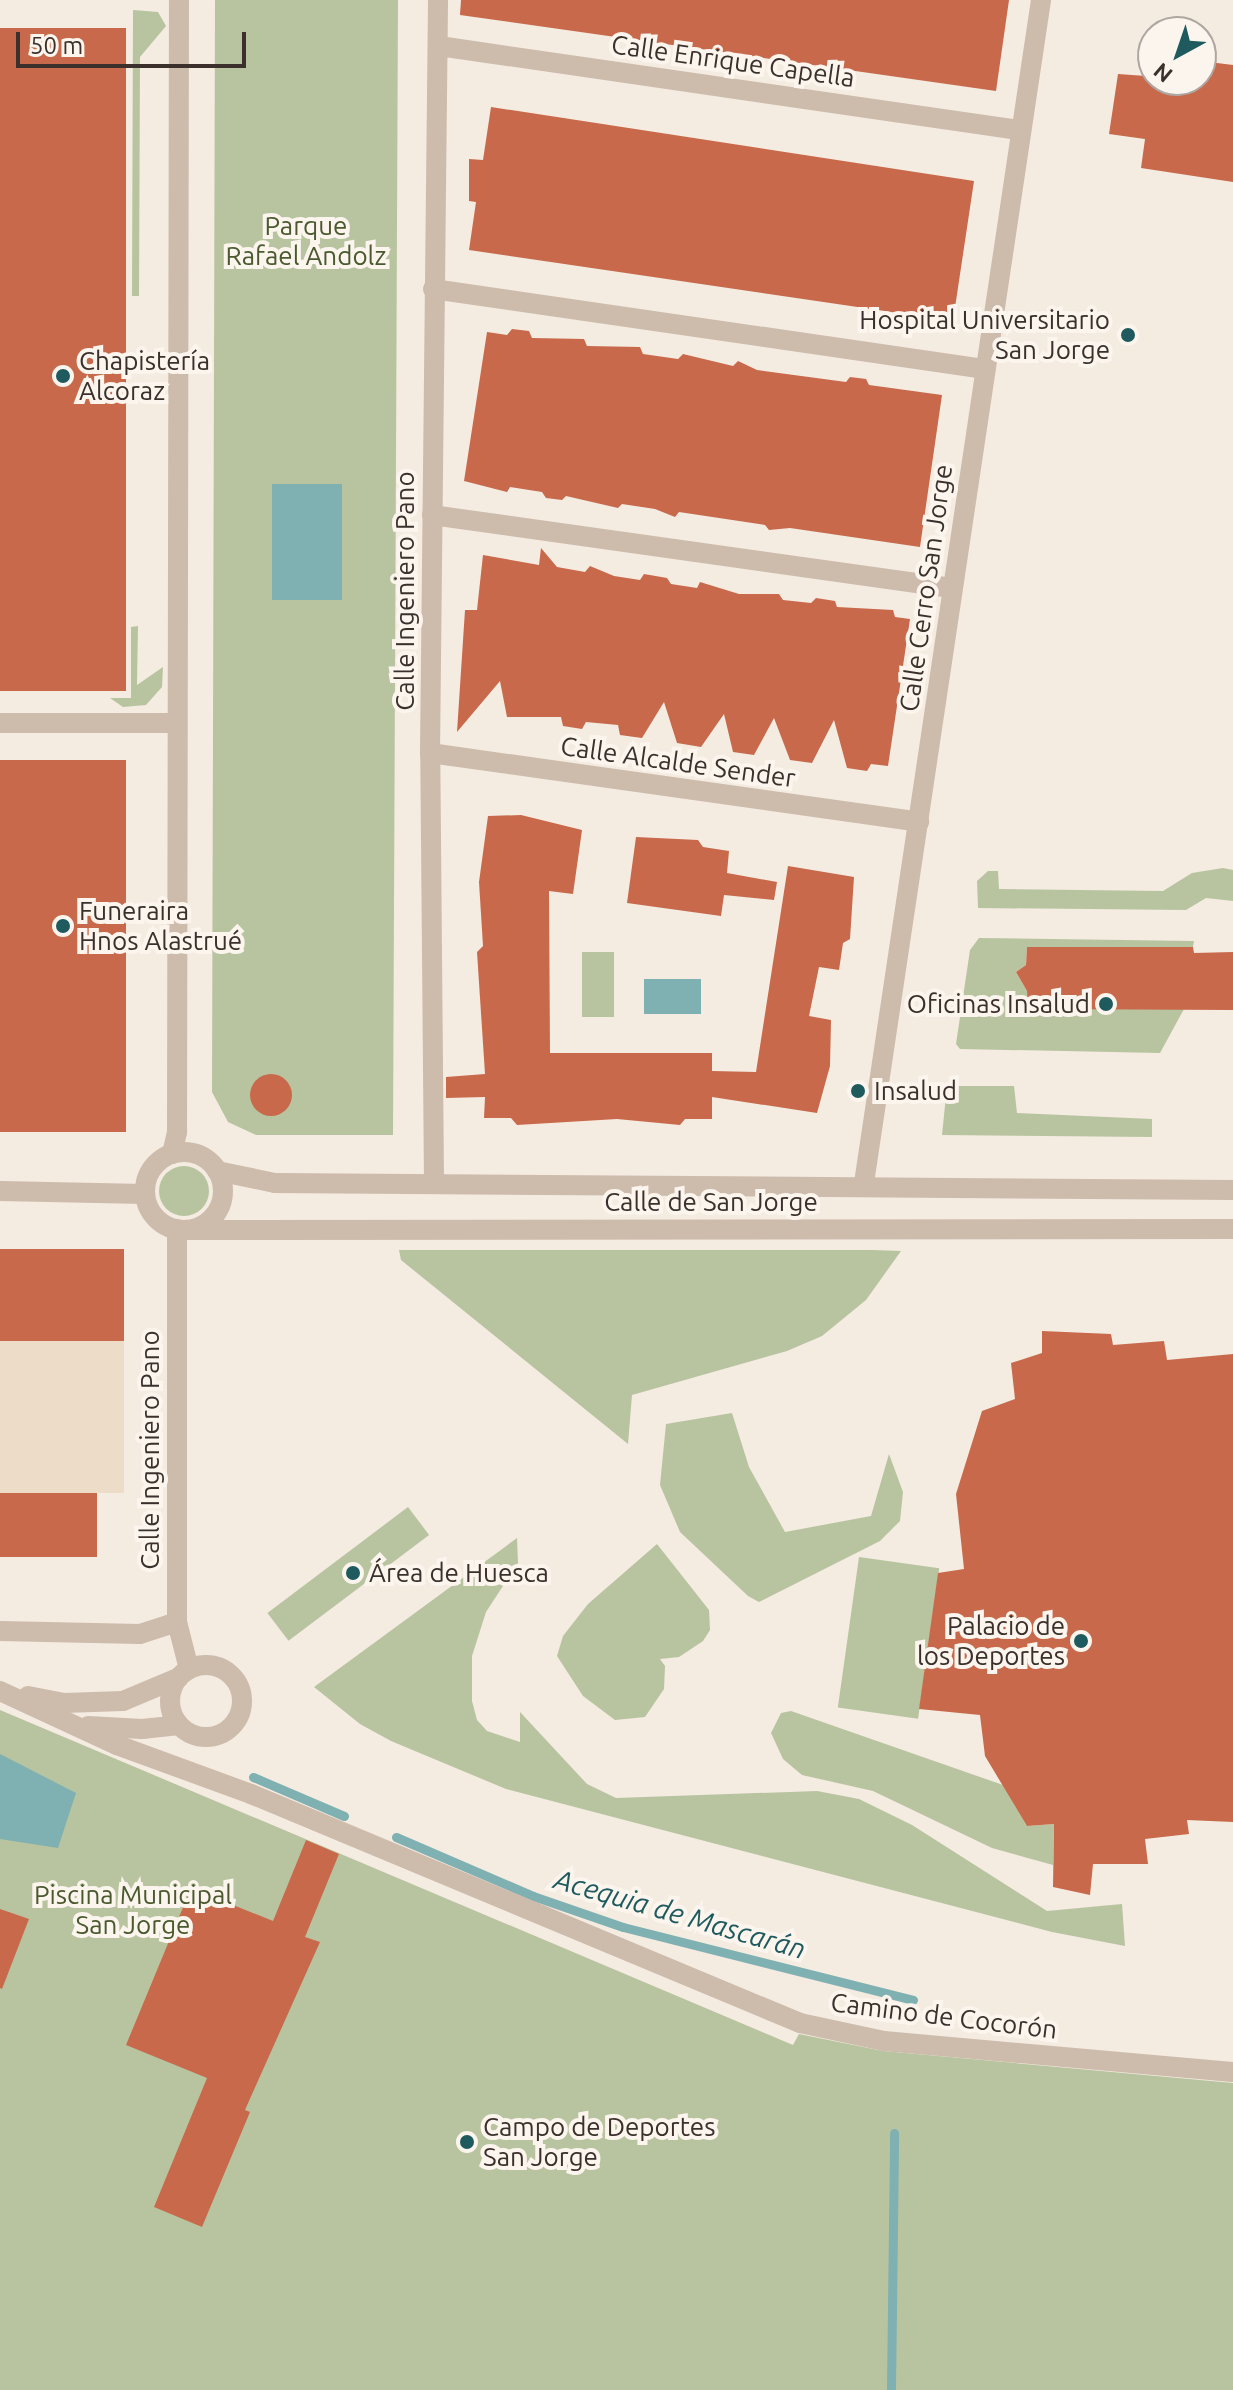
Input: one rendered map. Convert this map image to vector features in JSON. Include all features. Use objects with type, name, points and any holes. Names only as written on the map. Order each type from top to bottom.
[{"type":"street","points":[[172,1154],[177,1132],[179,0]]},
{"type":"street","name":"Calle Ingeniero Pano","points":[[434,1183],[430,753],[438,0]]},
{"type":"street","name":"Calle Cerro San Jorge","points":[[864,1183],[1019,130],[1041,0]]},
{"type":"street","name":"Calle Enrique Capella","points":[[439,46],[1019,130]]},
{"type":"street","points":[[433,289],[985,369]]},
{"type":"street","points":[[432,515],[952,588]]},
{"type":"street","points":[[0,723],[176,723]]},
{"type":"street","name":"Calle Alcalde Sender","points":[[430,753],[919,822]]},
{"type":"street","points":[[172,1154],[198,1155],[217,1171],[222,1183],[219,1208],[212,1218],[183,1230],[155,1217],[145,1194],[152,1169],[172,1154]]},
{"type":"street","name":"Calle de San Jorge","points":[[217,1171],[275,1183],[864,1183],[1233,1190]]},
{"type":"street","points":[[0,1191],[145,1194]]},
{"type":"street","name":"Calle de San Jorge","points":[[183,1230],[1233,1229]]},
{"type":"street","name":"Calle Ingeniero Pano","points":[[183,1230],[177,1622],[184,1673]]},
{"type":"street","points":[[0,1631],[140,1634],[177,1622]]},
{"type":"street","points":[[0,1691],[95,1703],[142,1696],[184,1673],[203,1665],[224,1670],[235,1679],[242,1700],[231,1727],[212,1736],[198,1735],[179,1725],[170,1705],[184,1673]]},
{"type":"street","name":"Camino de Cocorón","points":[[0,1691],[68,1722],[218,1781],[800,2023],[884,2041],[1233,2072]]},
{"type":"street","name":"Camino de Cocorón","points":[[68,1722],[142,1729],[179,1725]]},
{"type":"street","points":[[198,1735],[202,1759],[218,1781]]},
{"type":"green space","name":"Parque Rafael Andolz","points":[[215,0],[398,0],[393,1135],[256,1135],[228,1122],[212,1092]]},
{"type":"green space","points":[[133,10],[158,12],[166,26],[140,57],[139,296],[132,296]]},
{"type":"green space","points":[[138,626],[137,685],[163,667],[162,687],[146,705],[123,707],[110,698],[131,698],[131,627]]},
{"type":"green space","points":[[1223,868],[1233,870],[1233,901],[1206,898],[1186,910],[978,908],[977,881],[988,871],[998,871],[999,889],[1163,891],[1192,873]]},
{"type":"green space","points":[[979,938],[1194,941],[1193,947],[1027,947],[1026,965],[1016,972],[1027,991],[1028,1009],[1184,1009],[1160,1053],[960,1049],[956,1044],[970,950]]},
{"type":"green space","points":[[582,952],[614,952],[614,1017],[582,1017]]},
{"type":"green space","points":[[947,1086],[1014,1086],[1017,1113],[1152,1119],[1152,1137],[942,1135]]},
{"type":"green space","points":[[184,1166],[201,1174],[209,1191],[201,1208],[184,1216],[167,1208],[159,1191],[167,1174]]},
{"type":"green space","points":[[399,1250],[901,1251],[866,1300],[822,1336],[787,1351],[632,1395],[628,1444],[401,1260]]},
{"type":"green space","points":[[732,1413],[749,1467],[785,1532],[871,1516],[889,1454],[903,1492],[900,1521],[880,1541],[759,1602],[748,1596],[680,1532],[660,1485],[666,1424]]},
{"type":"green space","points":[[408,1507],[429,1535],[289,1641],[267,1613]]},
{"type":"green space","points":[[517,1538],[518,1563],[486,1612],[472,1656],[472,1701],[477,1720],[487,1731],[520,1742],[520,1712],[587,1784],[616,1798],[817,1791],[859,1799],[912,1825],[1047,1911],[1122,1904],[1125,1946],[1052,1932],[506,1789],[391,1741],[360,1724],[314,1687]]},
{"type":"green space","points":[[657,1544],[709,1610],[710,1630],[703,1641],[679,1657],[660,1659],[665,1666],[664,1689],[645,1717],[615,1720],[583,1696],[557,1656],[563,1636],[588,1604]]},
{"type":"green space","points":[[859,1557],[939,1568],[918,1719],[838,1708]]},
{"type":"green space","name":"Piscina Municipal San Jorge","points":[[0,1710],[793,2045],[799,2034],[883,2051],[1233,2083],[1233,2390],[0,2390]]},
{"type":"green space","points":[[791,1711],[1003,1785],[1027,1826],[1054,1824],[1053,1865],[992,1848],[873,1791],[802,1775],[783,1759],[771,1733],[781,1713]]},
{"type":"shaded area","points":[[0,1341],[124,1341],[124,1493],[0,1493]]},
{"type":"water","points":[[272,484],[342,484],[342,600],[272,600]]},
{"type":"water","points":[[644,979],[701,979],[701,1014],[644,1014]]},
{"type":"water","points":[[0,1754],[76,1793],[58,1848],[0,1839]]},
{"type":"building","points":[[461,0],[1009,0],[996,91],[460,15]]},
{"type":"building","points":[[0,28],[126,28],[126,691],[0,691]]},
{"type":"building","points":[[1217,63],[1233,65],[1233,182],[1141,168],[1145,139],[1109,134],[1118,74],[1137,75],[1137,96],[1217,96]]},
{"type":"building","points":[[491,107],[974,181],[953,321],[469,250],[476,202],[469,201],[469,159],[483,160]]},
{"type":"building","points":[[512,329],[529,331],[532,338],[584,339],[587,346],[640,347],[643,354],[678,359],[683,354],[733,366],[738,361],[757,370],[846,382],[850,377],[866,379],[869,385],[942,395],[920,547],[790,528],[769,530],[765,525],[679,512],[675,517],[655,509],[622,504],[618,508],[566,496],[562,500],[546,498],[542,492],[510,487],[507,492],[464,481],[487,332],[507,335]]},
{"type":"building","points":[[541,548],[557,567],[585,572],[590,566],[614,576],[640,580],[644,574],[667,578],[671,584],[697,588],[700,582],[739,594],[779,594],[783,600],[811,603],[816,598],[835,601],[837,607],[893,610],[895,617],[910,619],[888,766],[871,764],[867,771],[847,768],[834,720],[812,763],[790,760],[774,718],[754,755],[733,752],[724,714],[701,747],[677,743],[664,702],[642,738],[620,735],[618,725],[586,722],[582,729],[563,726],[561,717],[507,717],[500,681],[457,732],[465,610],[477,610],[483,555],[539,565]]},
{"type":"building","name":"Funeraira Hnos Alastrué","points":[[0,760],[126,760],[126,1132],[0,1132]]},
{"type":"building","points":[[521,815],[582,830],[573,894],[549,891],[550,1053],[712,1053],[712,1071],[756,1072],[788,866],[854,877],[850,939],[843,943],[839,970],[819,967],[809,1016],[831,1020],[830,1066],[817,1113],[712,1097],[712,1119],[685,1119],[680,1125],[617,1119],[517,1125],[511,1118],[484,1118],[485,1097],[446,1098],[446,1077],[485,1074],[477,952],[483,946],[479,882],[488,816]]},
{"type":"building","points":[[636,837],[698,840],[703,847],[729,851],[727,873],[777,882],[774,900],[724,895],[721,916],[627,903]]},
{"type":"building","name":"Oficinas Insalud","points":[[1027,947],[1193,947],[1194,953],[1233,952],[1233,1010],[1028,1009],[1027,991],[1016,972],[1026,965]]},
{"type":"building","points":[[271,1074],[286,1080],[292,1095],[286,1110],[271,1116],[256,1110],[250,1095],[256,1080]]},
{"type":"building","points":[[0,1249],[124,1249],[124,1341],[0,1341]]},
{"type":"building","name":"Palacio de los Deportes","points":[[1042,1331],[1111,1334],[1113,1345],[1164,1341],[1167,1360],[1233,1354],[1233,1822],[1187,1820],[1189,1834],[1145,1839],[1148,1864],[1093,1864],[1090,1895],[1053,1887],[1054,1824],[1027,1826],[985,1756],[980,1715],[919,1709],[938,1573],[964,1569],[956,1494],[982,1411],[1015,1399],[1011,1363],[1042,1353]]},
{"type":"building","points":[[0,1493],[97,1493],[97,1557],[0,1557]]},
{"type":"building","points":[[306,1840],[339,1854],[305,1937],[320,1942],[245,2110],[250,2112],[202,2227],[154,2207],[207,2078],[126,2045],[191,1888],[273,1921]]},
{"type":"building","points":[[0,1909],[29,1919],[2,1989],[0,1988]]},
{"type":"waterway","name":"Acequia de Mascarán","points":[[253,1777],[344,1816]]},
{"type":"waterway","name":"Acequia de Mascarán","points":[[396,1837],[533,1896],[623,1927],[913,2000]]},
{"type":"waterway","name":"Acequia de Mascarán","points":[[891,2390],[894,2133]]},
{"type":"place","name":"Hospital Universitario San Jorge","points":[[1128,335]]},
{"type":"place","name":"Chapistería Alcoraz","points":[[63,376]]},
{"type":"place","name":"Funeraira Hnos Alastrué","points":[[63,926]]},
{"type":"place","name":"Oficinas Insalud","points":[[1106,1004]]},
{"type":"place","name":"Insalud","points":[[858,1091]]},
{"type":"place","name":"Área de Huesca","points":[[353,1573]]},
{"type":"place","name":"Palacio de los Deportes","points":[[1081,1641]]},
{"type":"place","name":"Campo de Deportes San Jorge","points":[[467,2142]]}]
